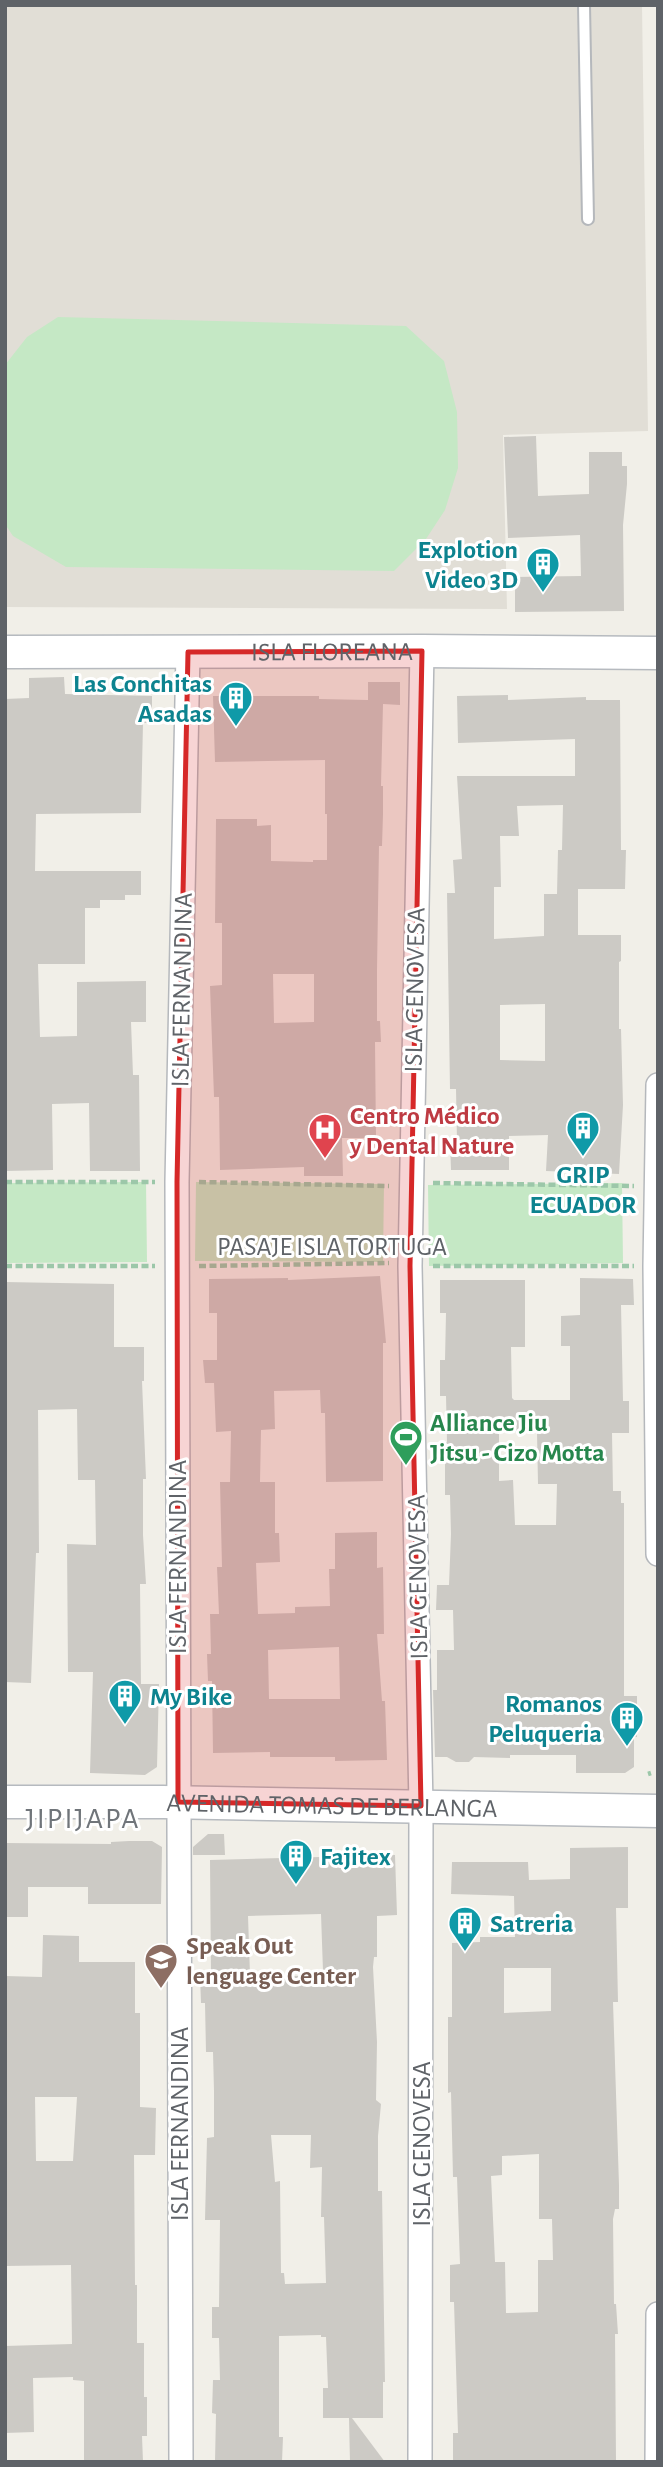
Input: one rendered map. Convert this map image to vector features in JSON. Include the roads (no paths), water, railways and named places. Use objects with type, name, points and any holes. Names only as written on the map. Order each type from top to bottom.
[{"type":"street","name":"ISLA GENOVESA","points":[[420,2462],[421,1806],[410,1183],[422,651]]},
{"type":"street","name":"ISLA FLOREANA","points":[[5,652],[658,653]]},
{"type":"street","name":"ISLA FERNANDINA","points":[[181,2462],[177,1182],[188,652]]},
{"type":"street","points":[[658,1085],[655,1187],[658,1554]]},
{"type":"street","name":"AVENIDA TOMAS DE BERLANGA","points":[[5,1802],[178,1802],[658,1811]]},
{"type":"street","points":[[657,2462],[658,2314]]},
{"type":"lane","points":[[584,5],[588,219]]},
{"type":"place","name":"Explotion Video 3D","points":[[543,594]]},
{"type":"place","name":"Las Conchitas Asadas","points":[[236,728]]},
{"type":"place","name":"GRIP ECUADOR","points":[[583,1158]]},
{"type":"place","name":"Centro Médico y Dental Nature","points":[[325,1160]]},
{"type":"place","name":"Alliance Jiu Jitsu - Cizo Motta","points":[[406,1467]]},
{"type":"place","name":"My Bike","points":[[125,1726]]},
{"type":"place","name":"Romanos Peluqueria","points":[[627,1748]]},
{"type":"place","name":"Fajitex","points":[[296,1886]]},
{"type":"place","name":"Satreria","points":[[465,1953]]},
{"type":"place","name":"Speak Out lenguage Center","points":[[161,1990]]},
{"type":"district","name":"JIPIJAPA","points":[[83,1818]]}]
